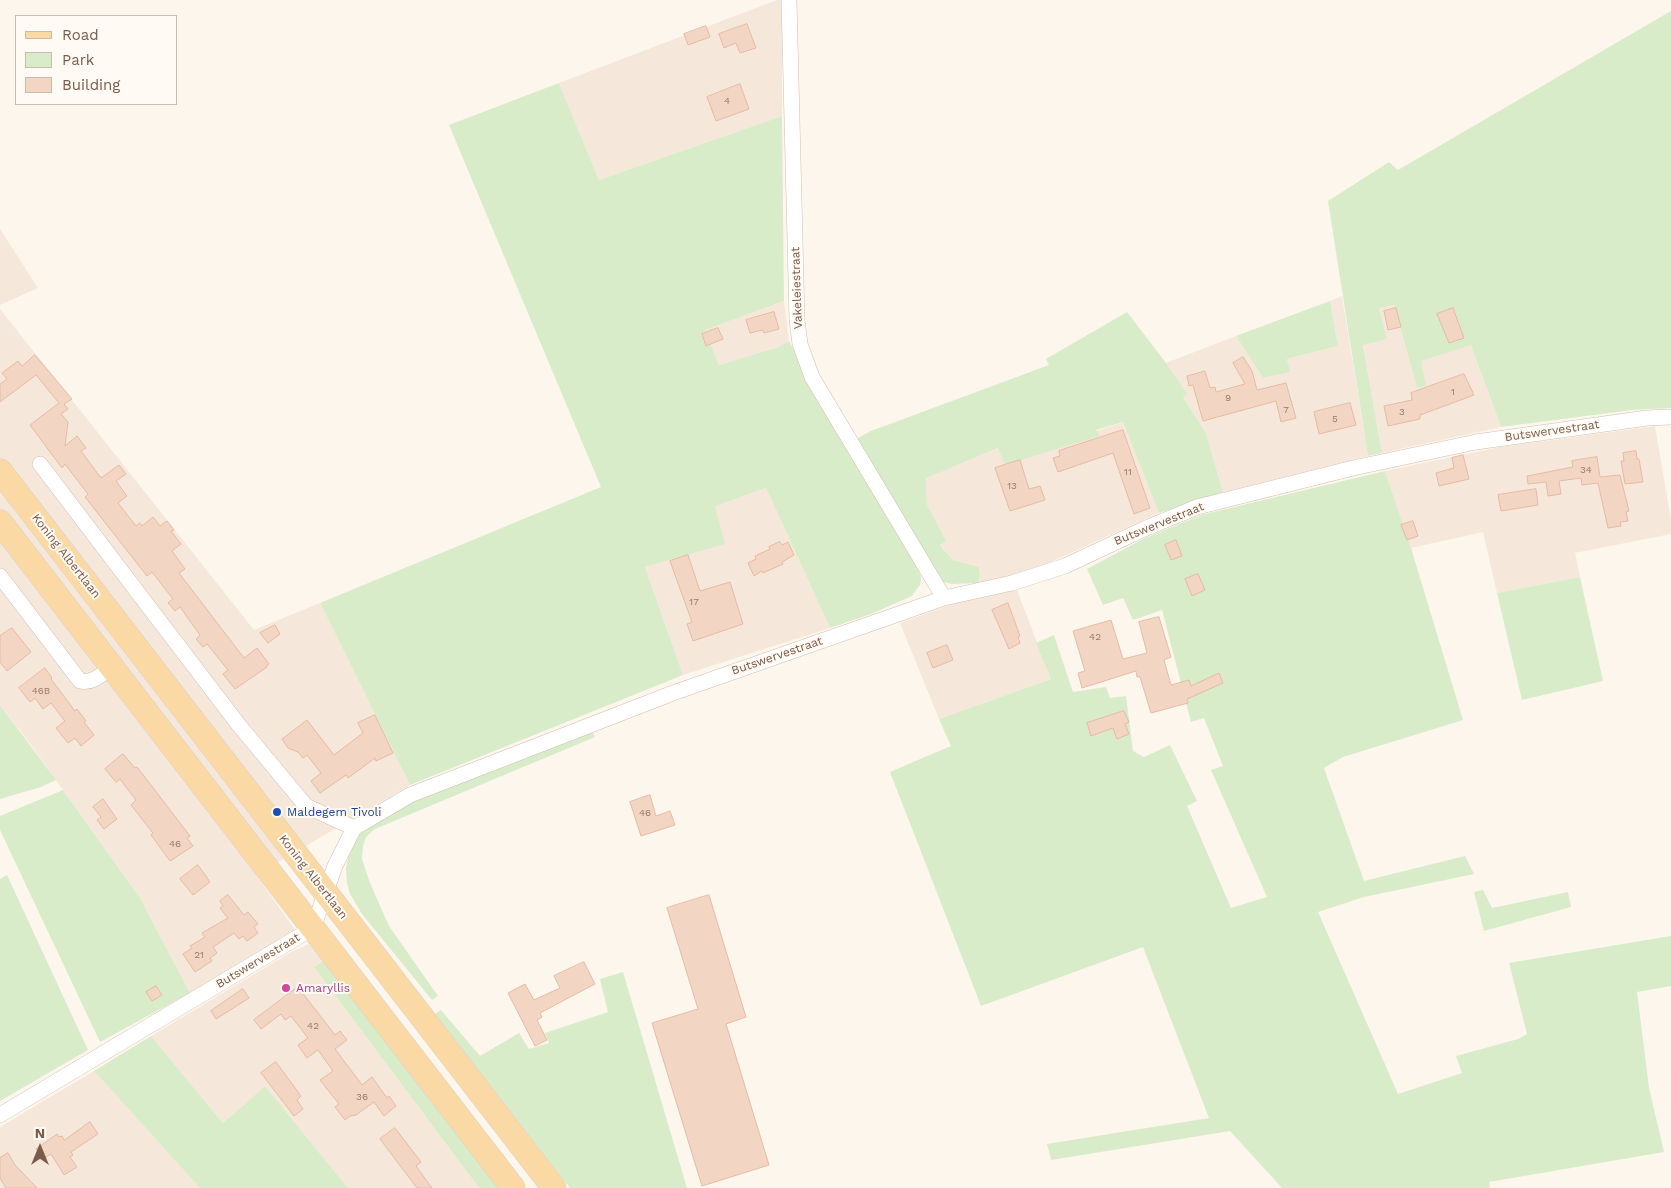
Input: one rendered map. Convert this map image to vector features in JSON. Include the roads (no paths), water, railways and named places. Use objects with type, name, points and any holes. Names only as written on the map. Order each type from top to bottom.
[{"type":"main road","name":"Koning Albertlaan","points":[[0,471],[554,1188]]},
{"type":"main road","points":[[0,522],[514,1188]]},
{"type":"street","name":"Vakeleiestraat","points":[[789,0],[797,320],[800,344],[812,376],[944,598]]},
{"type":"street","name":"Butswervestraat","points":[[0,1115],[312,928],[335,866],[354,828],[410,796],[655,700],[944,598],[1012,584],[1065,566],[1144,529],[1197,507],[1352,468],[1476,442],[1647,418],[1671,417]]},
{"type":"street","points":[[40,464],[238,724],[306,806],[354,828]]},
{"type":"street","points":[[0,576],[80,681],[94,680],[112,666]]},
{"type":"place","name":"Maldegem Tivoli","points":[[277,812]]},
{"type":"place","name":"Amaryllis","points":[[286,988]]}]
